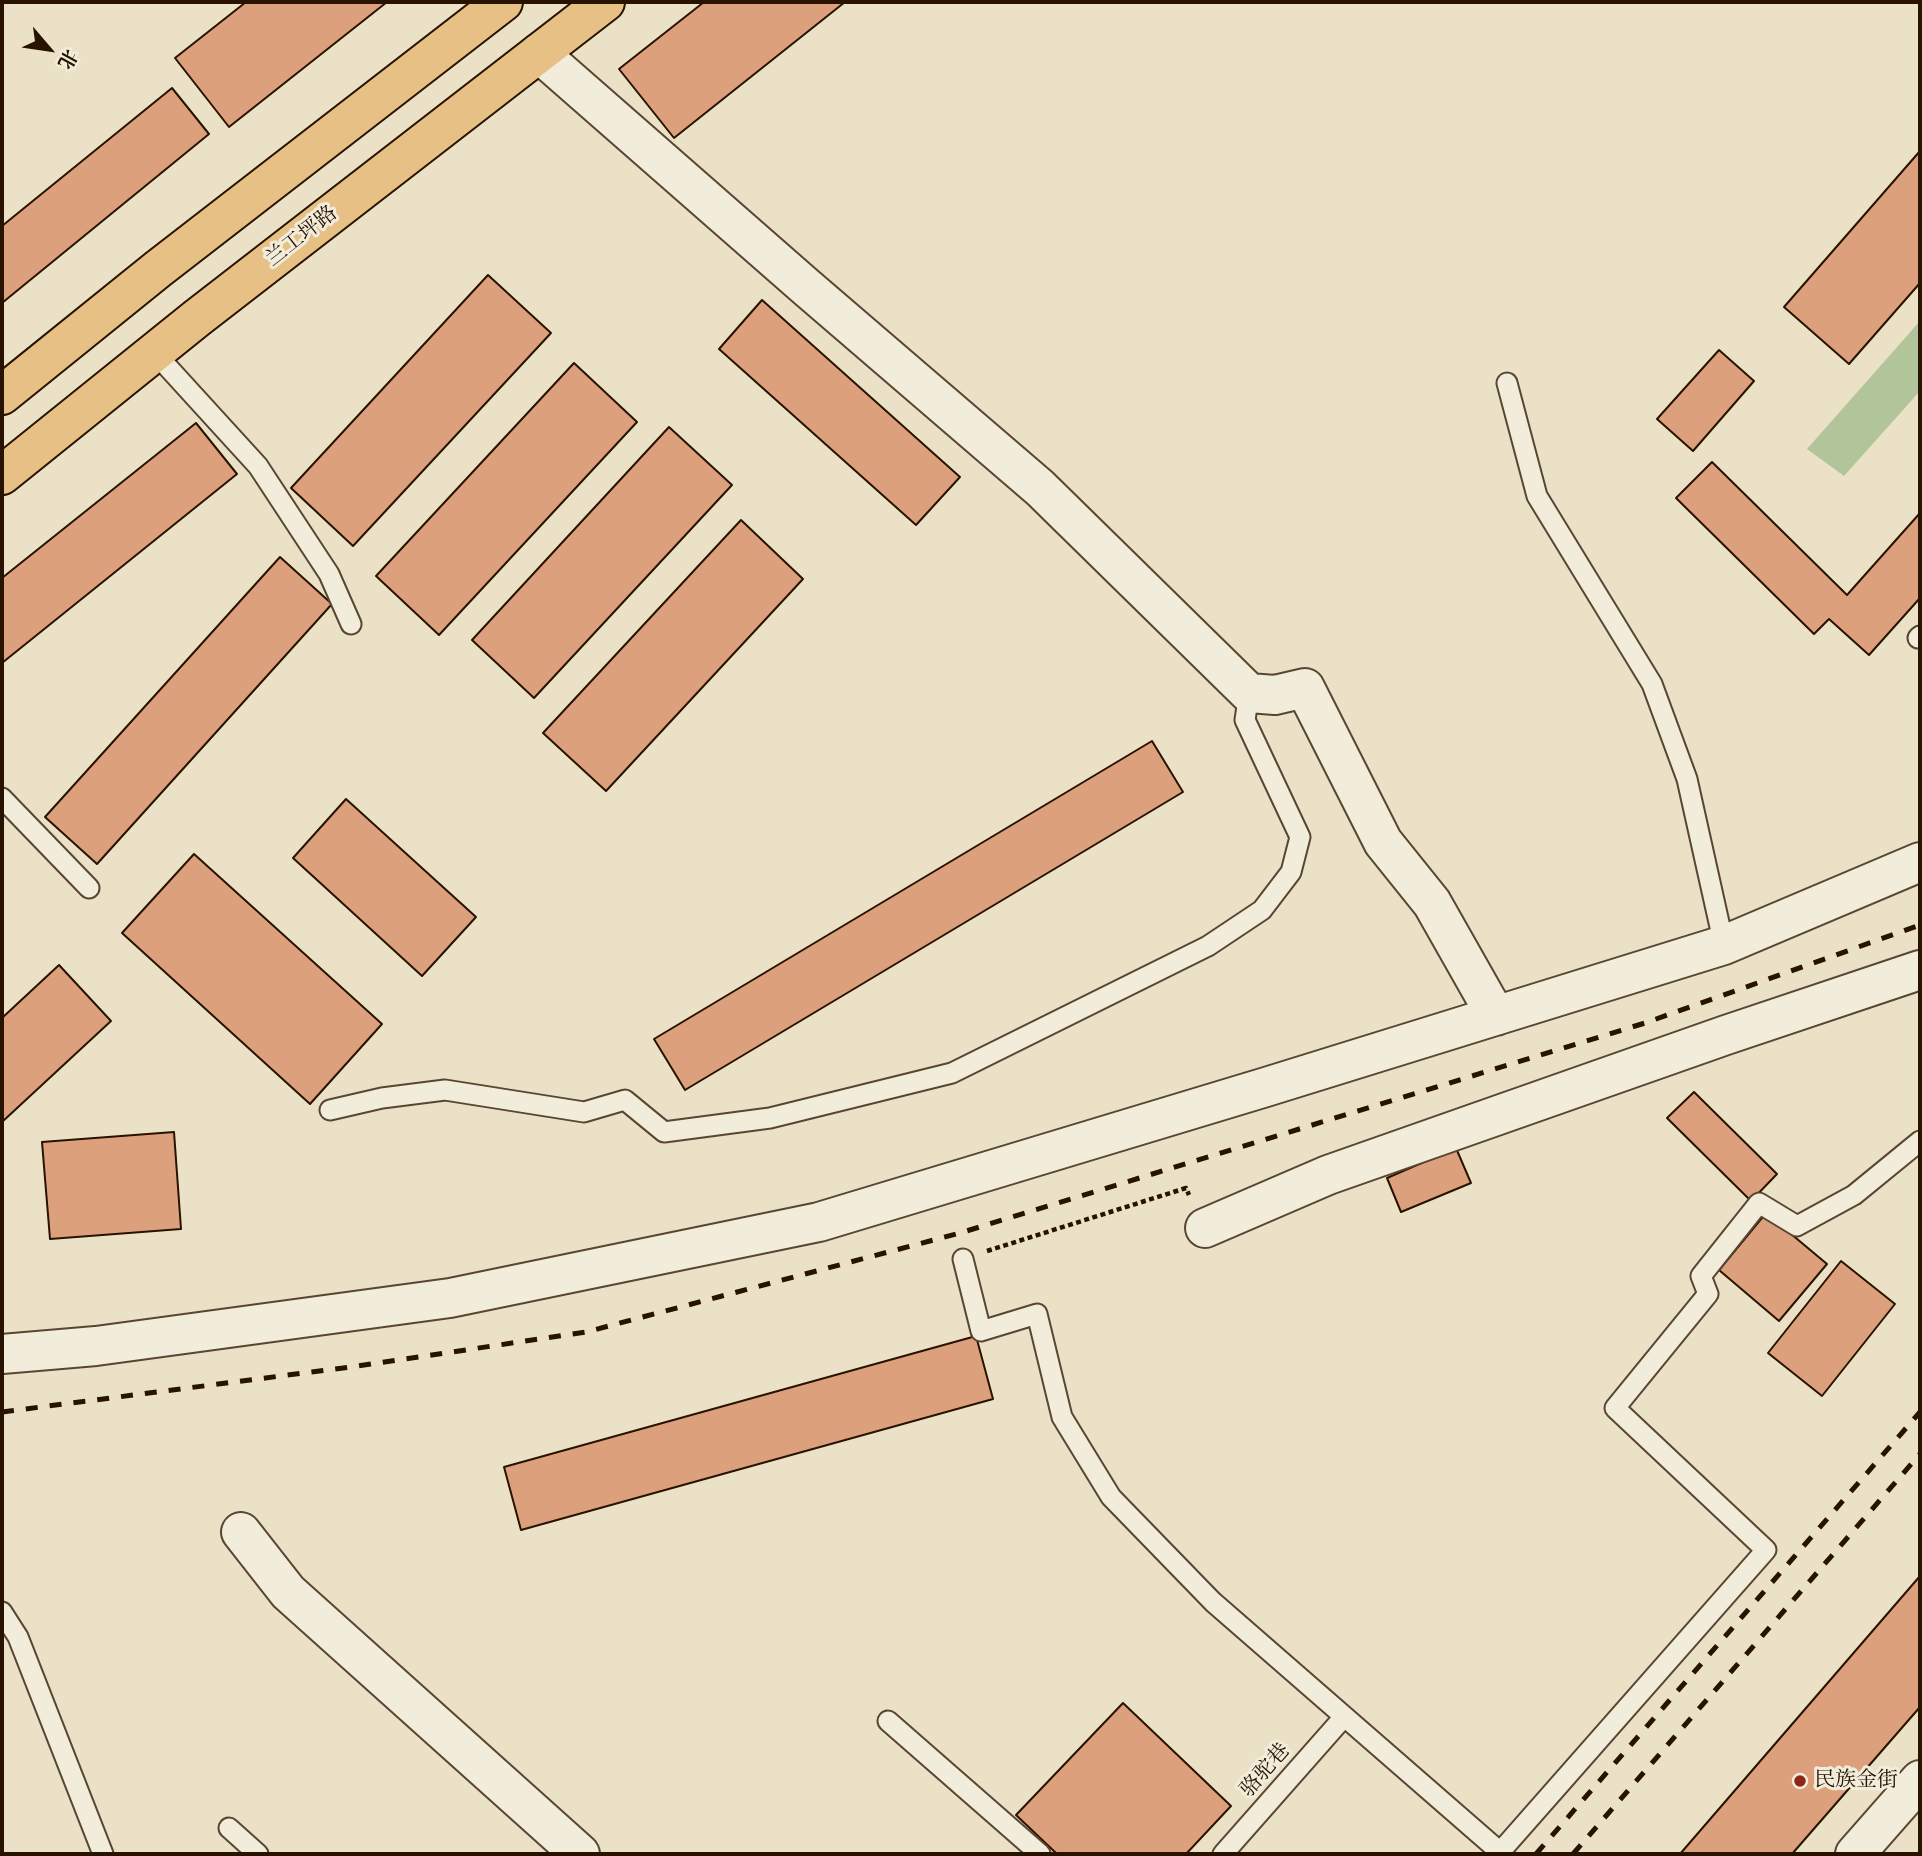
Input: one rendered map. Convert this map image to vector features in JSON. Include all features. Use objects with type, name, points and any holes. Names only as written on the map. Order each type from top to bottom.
[{"type":"highway","points":[[2,395],[169,261],[502,2]]},
{"type":"highway","name":"兰工坪路","points":[[2,475],[155,352],[604,2]]},
{"type":"street","points":[[539,52],[1040,488],[1249,693],[1275,695],[1305,688],[1384,842],[1432,903],[1496,1016]]},
{"type":"street","points":[[2,1354],[96,1346],[450,1298],[819,1222],[1724,945],[1920,862]]},
{"type":"street","points":[[1205,1228],[1328,1175],[1920,970]]},
{"type":"street","points":[[241,1532],[288,1592],[580,1854]]},
{"type":"street","points":[[1856,1854],[1920,1780]]},
{"type":"lane","points":[[155,352],[258,466],[329,574],[351,624]]},
{"type":"lane","points":[[1507,383],[1537,496],[1652,684],[1687,779],[1724,945]]},
{"type":"lane","points":[[330,1110],[382,1098],[445,1090],[584,1112],[625,1100],[664,1132],[770,1118],[952,1073],[1208,946],[1262,910],[1291,872],[1300,837],[1245,720],[1249,693]]},
{"type":"lane","points":[[2,798],[89,888]]},
{"type":"lane","points":[[963,1259],[981,1331],[1037,1314],[1062,1417],[1111,1497],[1213,1602],[1500,1852],[1766,1550],[1615,1408],[1709,1294],[1701,1276],[1759,1203],[1797,1226],[1854,1195],[1920,1141]]},
{"type":"lane","points":[[2,1612],[18,1637],[103,1854]]},
{"type":"lane","name":"骆驼巷","points":[[1223,1854],[1343,1718]]},
{"type":"lane","points":[[888,1721],[1040,1854]]},
{"type":"lane","points":[[229,1828],[258,1854]]},
{"type":"path","points":[[963,1259],[1186,1188],[1205,1228]]},
{"type":"green space","points":[[1920,321],[1920,391],[1844,476],[1807,449]]},
{"type":"building","points":[[246,2],[387,2],[229,127],[175,58]]},
{"type":"building","points":[[704,2],[845,2],[674,138],[619,69]]},
{"type":"building","points":[[172,88],[209,134],[2,303],[2,226]]},
{"type":"building","points":[[1920,151],[1920,283],[1849,364],[1784,307]]},
{"type":"building","points":[[488,275],[551,333],[353,546],[291,488]]},
{"type":"building","points":[[762,300],[960,477],[916,525],[719,349]]},
{"type":"building","points":[[1719,350],[1754,381],[1693,451],[1657,419]]},
{"type":"building","points":[[574,363],[637,422],[439,635],[376,576]]},
{"type":"building","points":[[196,423],[237,474],[2,663],[2,578]]},
{"type":"building","points":[[669,427],[732,485],[534,698],[472,640]]},
{"type":"building","points":[[1712,462],[1847,595],[1920,513],[1920,598],[1869,655],[1829,619],[1814,634],[1676,498]]},
{"type":"building","points":[[741,520],[803,579],[606,791],[543,733]]},
{"type":"building","points":[[280,557],[332,604],[97,864],[45,817]]},
{"type":"building","points":[[1152,741],[1183,792],[685,1090],[654,1039]]},
{"type":"building","points":[[346,799],[476,917],[422,976],[293,858]]},
{"type":"building","points":[[194,854],[382,1024],[310,1104],[122,933]]},
{"type":"building","points":[[59,965],[111,1021],[2,1122],[2,1018]]},
{"type":"building","points":[[1694,1092],[1777,1174],[1751,1201],[1667,1118]]},
{"type":"building","points":[[174,1132],[181,1229],[50,1239],[42,1142]]},
{"type":"building","points":[[1456,1148],[1471,1183],[1401,1212],[1387,1178]]},
{"type":"building","points":[[1766,1213],[1827,1264],[1779,1321],[1719,1270]]},
{"type":"building","points":[[1841,1261],[1895,1304],[1822,1396],[1768,1353]]},
{"type":"building","points":[[976,1336],[993,1399],[521,1530],[504,1467]]},
{"type":"building","name":"民族金街","points":[[1920,1576],[1920,1707],[1792,1854],[1680,1854]]},
{"type":"building","points":[[1123,1703],[1231,1806],[1186,1854],[1057,1854],[1016,1815]]},
{"type":"railway","points":[[2,1412],[358,1366],[586,1332],[960,1233],[1645,1023],[1920,925]]},
{"type":"railway","points":[[1536,1854],[1920,1412]]},
{"type":"railway","points":[[1573,1854],[1920,1454]]},
{"type":"place","name":"民族金街","points":[[1800,1781]]}]
